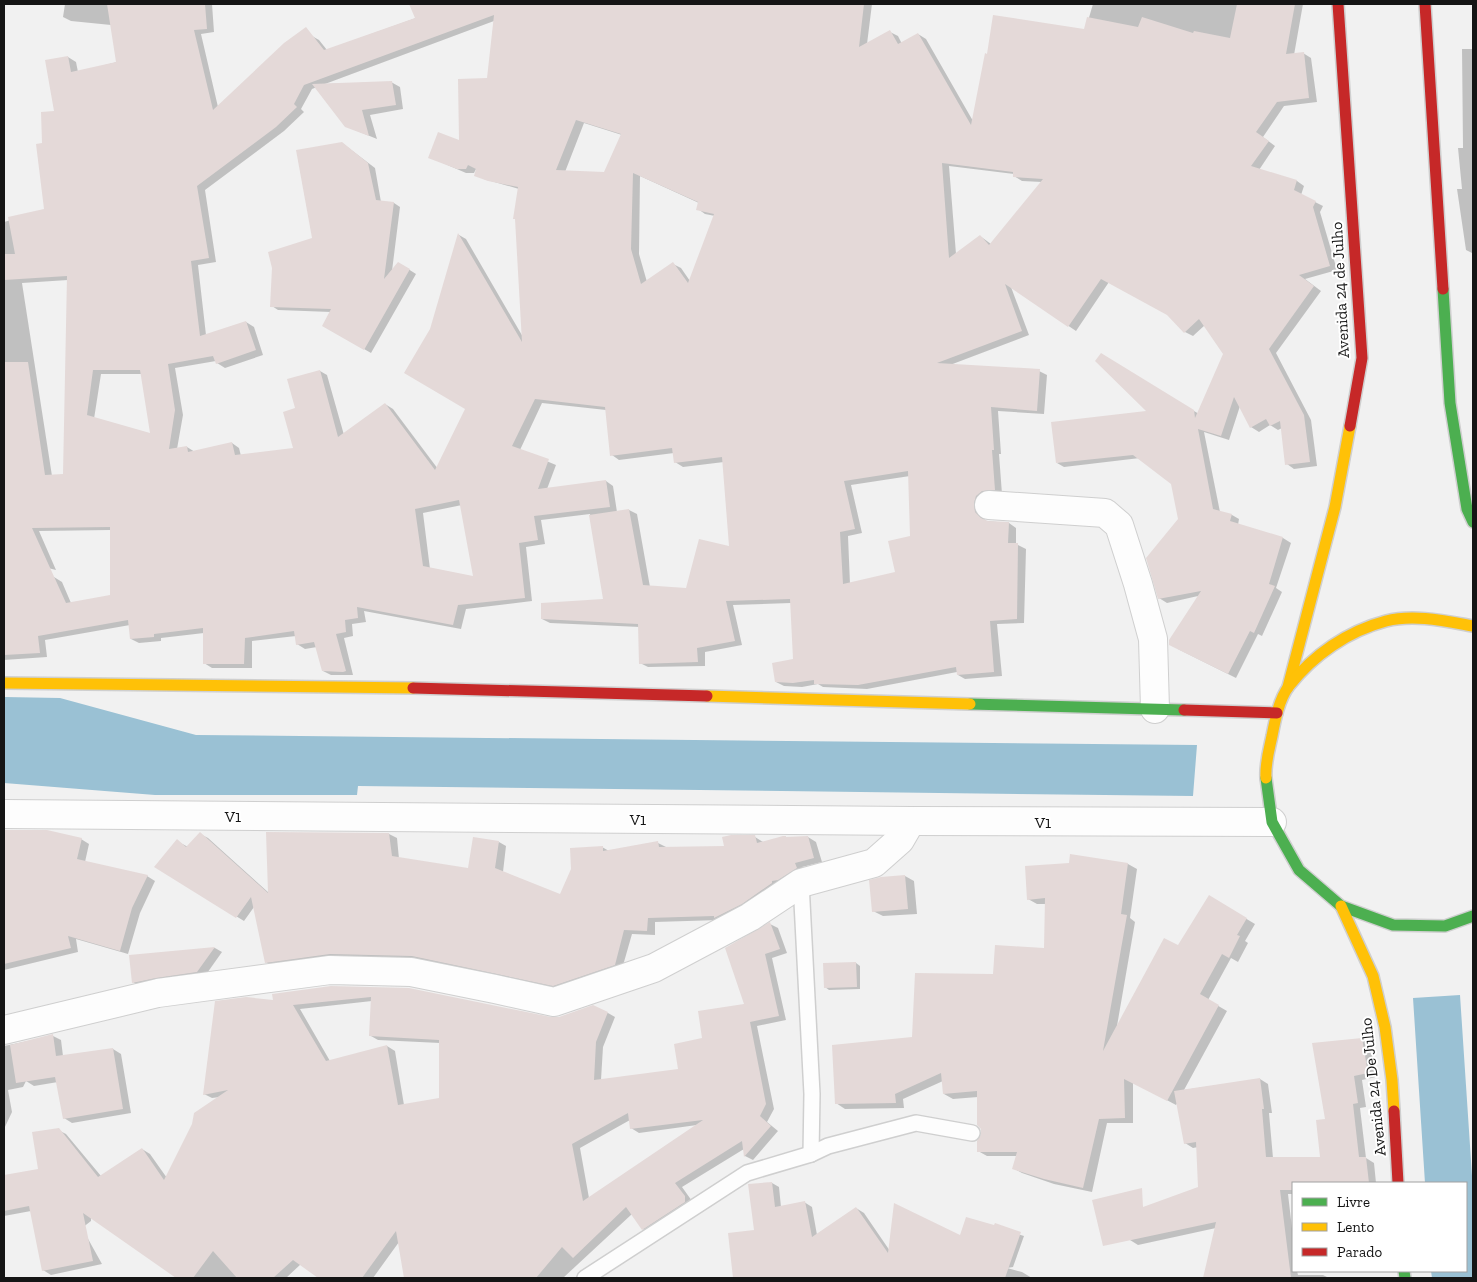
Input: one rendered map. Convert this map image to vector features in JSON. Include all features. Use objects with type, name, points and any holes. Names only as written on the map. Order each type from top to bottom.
[{"type":"street","name":"Avenida 24 de Julho","points":[[1288,687],[1335,507],[1362,358],[1338,4]]},
{"type":"street","points":[[1425,4],[1450,402],[1468,509],[1473,522]]},
{"type":"street","points":[[989,505],[1105,513],[1119,525],[1153,639],[1155,710]]},
{"type":"street","points":[[1473,626],[1429,618],[1387,621],[1348,635],[1315,659],[1288,687],[1276,713],[1265,767],[1272,822],[1299,870],[1341,906],[1393,925],[1445,926],[1473,916]]},
{"type":"street","points":[[4,683],[475,689],[1276,713]]},
{"type":"street","name":"V1","points":[[4,814],[1272,822]]},
{"type":"street","points":[[4,1030],[158,993],[330,970],[411,972],[495,988],[554,1002],[654,968],[750,917],[801,883],[874,863],[900,840],[911,821]]},
{"type":"street","name":"Avenida 24 De Julho","points":[[1341,906],[1374,976],[1386,1027],[1392,1080],[1398,1182]]},
{"type":"lane","points":[[801,883],[812,1094],[811,1154]]},
{"type":"lane","points":[[585,1278],[747,1173],[811,1154],[828,1146],[916,1123],[972,1132]]},
{"type":"water","points":[[4,697],[60,698],[196,735],[1197,745],[1193,796],[358,786],[357,795],[155,795],[4,783]]},
{"type":"water","points":[[1460,995],[1473,1191],[1473,1278],[1432,1278],[1431,1272],[1467,1272],[1467,1182],[1425,1182],[1413,998]]},
{"type":"building","points":[[107,4],[205,4],[207,29],[194,30],[213,110],[284,43],[306,27],[324,50],[415,18],[409,4],[864,4],[859,47],[890,30],[898,44],[918,33],[971,125],[985,53],[987,54],[993,15],[1084,29],[1087,17],[1138,27],[1142,17],[1193,33],[1194,31],[1230,38],[1237,4],[1295,4],[1286,54],[1304,52],[1309,98],[1277,102],[1256,132],[1269,141],[1251,166],[1297,180],[1294,190],[1316,201],[1313,207],[1330,266],[1299,275],[1314,286],[1269,349],[1304,415],[1310,462],[1285,465],[1280,421],[1270,426],[1266,419],[1250,428],[1234,397],[1221,436],[1198,429],[1213,509],[1232,514],[1230,521],[1283,537],[1269,584],[1275,586],[1254,633],[1250,631],[1228,674],[1169,645],[1169,640],[1201,591],[1158,599],[1146,558],[1178,519],[1171,484],[1133,455],[1056,463],[1051,422],[1146,411],[1095,361],[1101,353],[1194,410],[1195,418],[1223,354],[1199,319],[1184,333],[1167,315],[1101,279],[1068,327],[1005,284],[1022,331],[937,363],[1040,369],[1037,411],[991,407],[995,490],[982,491],[976,496],[974,503],[975,512],[981,518],[988,521],[1009,522],[1008,543],[1018,543],[1017,619],[990,621],[994,672],[957,675],[956,667],[858,685],[814,684],[814,680],[793,683],[775,682],[772,663],[793,659],[790,599],[726,601],[735,641],[697,648],[698,662],[639,664],[638,624],[541,619],[541,603],[603,599],[589,515],[629,509],[643,585],[686,588],[699,539],[729,546],[722,457],[674,463],[672,448],[610,456],[605,407],[535,399],[512,446],[549,459],[538,489],[606,480],[610,507],[534,516],[538,540],[519,543],[525,598],[458,605],[453,625],[357,607],[358,618],[345,620],[346,632],[336,634],[346,671],[343,672],[322,671],[314,642],[296,645],[294,631],[245,638],[244,664],[203,664],[203,628],[154,634],[154,637],[130,639],[128,620],[38,636],[40,653],[4,655],[4,362],[28,362],[45,475],[63,474],[67,276],[4,280],[4,254],[15,254],[8,217],[44,209],[36,144],[42,143],[41,112],[54,111],[45,60],[68,56],[71,72],[116,62]],"holes":[[[494,15],[487,78],[458,79],[459,140],[438,132],[428,158],[457,169],[466,169],[468,165],[476,169],[474,176],[518,187],[513,219],[515,219],[522,342],[458,233],[430,329],[404,373],[465,409],[435,470],[385,403],[338,437],[320,370],[287,379],[295,408],[283,412],[293,448],[235,455],[232,442],[188,452],[187,446],[169,449],[175,410],[168,364],[213,356],[216,364],[256,350],[246,321],[200,336],[191,261],[209,258],[197,186],[276,127],[297,107],[294,104],[304,85]],[[576,120],[621,134],[604,172],[556,170]],[[942,163],[1013,172],[1013,177],[1043,179],[989,245],[980,235],[949,258]],[[633,173],[698,202],[696,210],[714,214],[688,283],[673,262],[641,284],[631,249]],[[93,370],[140,370],[150,433],[87,415]],[[908,471],[910,536],[888,541],[895,572],[843,584],[840,532],[855,529],[844,481]],[[459,500],[473,576],[423,566],[415,509]],[[110,527],[110,595],[66,603],[32,528]]]},
{"type":"building","points":[[392,81],[396,105],[362,110],[369,136],[345,127],[312,84]]},
{"type":"building","points":[[342,142],[368,163],[376,200],[394,202],[384,279],[398,262],[410,269],[364,350],[322,326],[331,309],[270,307],[272,268],[268,252],[312,238],[296,150]]},
{"type":"building","points":[[4,830],[47,830],[82,838],[77,859],[148,875],[132,908],[120,951],[68,936],[71,948],[4,964]]},
{"type":"building","points":[[200,832],[268,893],[266,832],[389,833],[392,856],[468,868],[473,837],[499,841],[495,868],[560,894],[571,869],[570,848],[603,846],[603,851],[658,841],[659,847],[724,846],[722,837],[731,835],[755,835],[757,843],[783,836],[808,836],[814,858],[795,863],[797,868],[778,880],[772,881],[772,883],[742,904],[714,918],[714,916],[648,918],[647,931],[624,930],[615,965],[553,986],[412,956],[330,954],[265,963],[251,897],[236,918],[154,867],[177,839],[186,847]]},
{"type":"building","points":[[1070,854],[1128,863],[1121,914],[1127,915],[1103,1051],[1164,938],[1178,945],[1209,895],[1247,918],[1237,935],[1240,936],[1229,958],[1222,954],[1200,994],[1219,1005],[1167,1101],[1124,1079],[1125,1118],[1099,1119],[1083,1188],[1012,1169],[1017,1152],[977,1152],[977,1141],[981,1134],[981,1129],[977,1125],[977,1091],[943,1094],[941,1073],[895,1094],[896,1103],[835,1104],[832,1045],[912,1037],[915,973],[993,974],[995,945],[1044,948],[1045,898],[1027,900],[1025,866],[1069,863]]},
{"type":"building","points":[[905,875],[908,909],[872,912],[869,880]]},
{"type":"building","points":[[770,922],[780,949],[765,954],[779,1016],[750,1022],[766,1104],[760,1116],[771,1126],[744,1157],[742,1141],[675,1183],[685,1196],[685,1202],[642,1230],[626,1207],[573,1258],[562,1247],[536,1278],[404,1278],[396,1231],[362,1278],[318,1278],[293,1260],[273,1278],[237,1278],[213,1251],[193,1278],[176,1278],[83,1213],[93,1261],[42,1271],[29,1206],[4,1211],[4,1175],[38,1169],[32,1132],[59,1128],[98,1177],[142,1148],[164,1180],[192,1124],[194,1113],[228,1090],[203,1095],[215,1001],[246,997],[273,1000],[272,994],[331,986],[409,988],[551,1017],[559,1017],[593,1005],[608,1012],[596,1042],[594,1080],[678,1069],[674,1044],[702,1038],[698,1011],[744,1004],[725,948]],"holes":[[[371,997],[369,1036],[439,1040],[439,1098],[398,1105],[387,1045],[326,1061],[293,1005]],[[628,1113],[630,1129],[703,1120],[583,1201],[572,1144]]]},
{"type":"building","points":[[215,947],[197,972],[132,983],[129,955]]},
{"type":"building","points":[[856,962],[857,987],[824,988],[823,963]]},
{"type":"building","points":[[53,1034],[56,1056],[113,1048],[123,1109],[63,1119],[55,1077],[16,1083],[10,1045]]},
{"type":"building","points":[[1362,1038],[1368,1073],[1354,1076],[1358,1103],[1353,1104],[1359,1157],[1366,1157],[1369,1182],[1292,1182],[1292,1190],[1280,1190],[1291,1278],[1203,1278],[1216,1222],[1103,1246],[1092,1200],[1142,1188],[1143,1207],[1198,1187],[1196,1142],[1184,1144],[1174,1091],[1260,1078],[1264,1109],[1262,1109],[1266,1157],[1320,1157],[1316,1120],[1325,1119],[1312,1043]]},
{"type":"building","points":[[772,1182],[775,1207],[805,1201],[812,1237],[856,1207],[888,1253],[894,1203],[960,1235],[966,1217],[994,1225],[995,1223],[1021,1232],[1005,1278],[733,1278],[728,1233],[754,1230],[748,1184]]},
{"type":"traffic: fast","points":[[1443,289],[1450,403],[1467,509],[1473,522]]},
{"type":"traffic: fast","points":[[970,704],[1184,710]]},
{"type":"traffic: fast","points":[[1266,778],[1272,822],[1299,870],[1341,906],[1393,925],[1445,926],[1473,916]]},
{"type":"traffic: fast","points":[[1404,1272],[1405,1278]]},
{"type":"traffic: slow","points":[[1288,687],[1335,507],[1350,426]]},
{"type":"traffic: slow","points":[[1266,778],[1266,767],[1280,703],[1289,686],[1320,654],[1358,631],[1386,621],[1407,618],[1430,619],[1473,626]]},
{"type":"traffic: slow","points":[[4,683],[413,688]]},
{"type":"traffic: slow","points":[[707,696],[970,704]]},
{"type":"traffic: slow","points":[[1341,906],[1373,976],[1385,1027],[1394,1111]]},
{"type":"traffic: jam","points":[[1338,4],[1362,358],[1350,426]]},
{"type":"traffic: jam","points":[[1425,4],[1443,289]]},
{"type":"traffic: jam","points":[[413,688],[707,696]]},
{"type":"traffic: jam","points":[[1184,710],[1277,713]]},
{"type":"traffic: jam","points":[[1394,1111],[1398,1182]]}]
